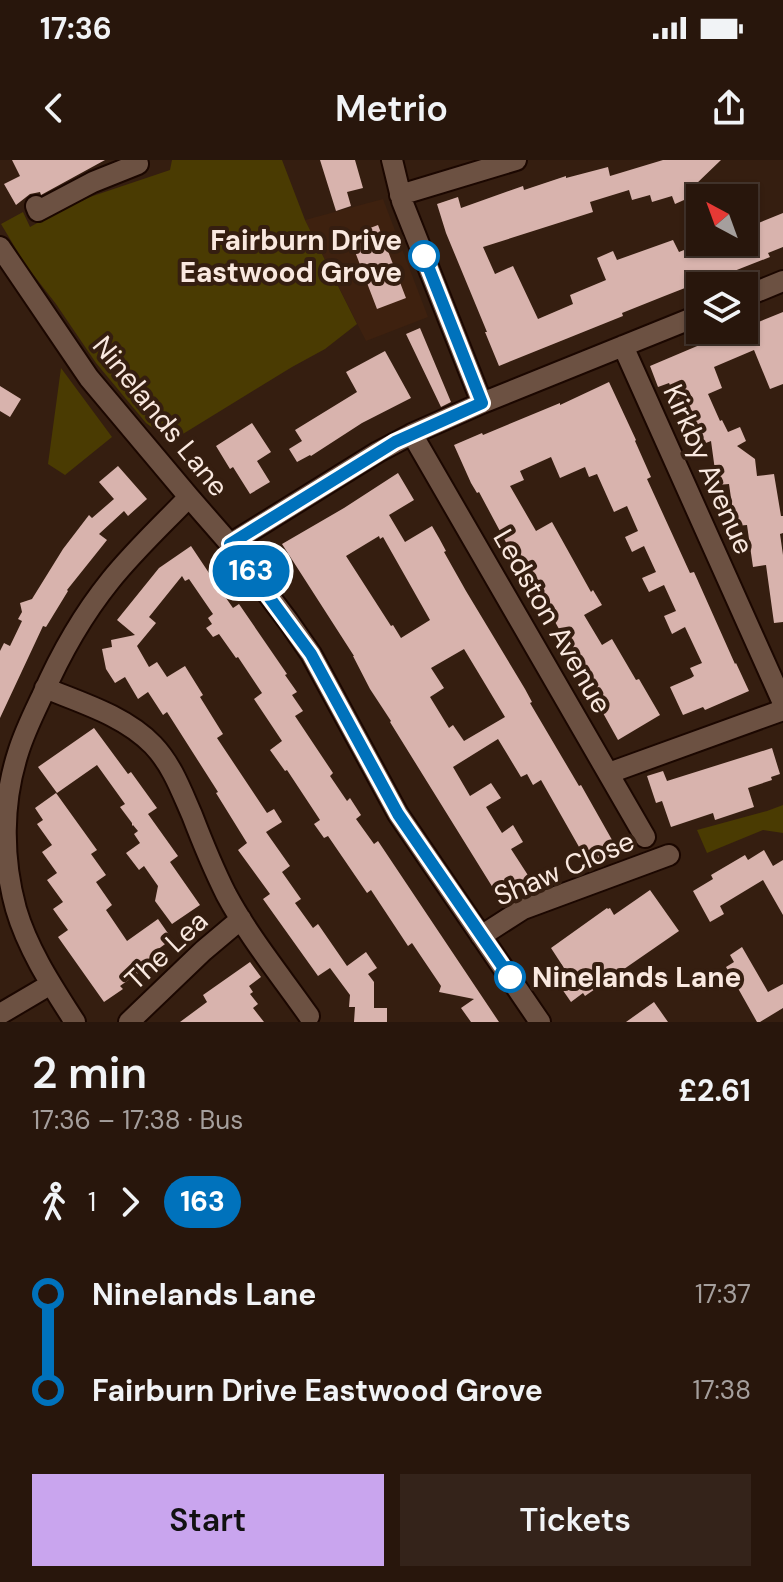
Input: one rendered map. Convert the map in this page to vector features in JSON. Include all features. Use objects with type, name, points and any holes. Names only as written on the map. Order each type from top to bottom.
[{"type":"street","points":[[392,160],[400,195],[482,403]]},
{"type":"street","points":[[400,195],[516,160]]},
{"type":"street","points":[[36,206],[38,211],[138,162]]},
{"type":"street","name":"Ninelands Lane","points":[[0,247],[89,378],[230,544],[311,654],[398,814],[540,1022]]},
{"type":"street","points":[[758,291],[783,281]]},
{"type":"street","points":[[230,544],[412,434],[686,321]]},
{"type":"street","name":"Kirkby Avenue","points":[[623,346],[783,703]]},
{"type":"street","name":"Ledston Avenue","points":[[412,434],[645,837]]},
{"type":"street","points":[[75,1022],[32,951],[16,909],[6,842],[12,775],[26,731],[45,688],[92,605],[132,556],[189,497]]},
{"type":"street","points":[[45,688],[130,726],[162,754],[176,778],[215,871],[241,919],[309,1016]]},
{"type":"street","points":[[609,773],[783,710]]},
{"type":"street","name":"Shaw Close","points":[[481,936],[523,909],[669,855]]},
{"type":"street","name":"The Lea","points":[[129,1022],[241,919]]},
{"type":"street","points":[[0,1014],[51,984]]},
{"type":"shaded area","points":[[172,160],[282,160],[305,220],[357,324],[325,349],[171,440],[146,423],[96,363],[25,264],[1,224],[23,212],[30,227],[75,202],[170,170]]},
{"type":"shaded area","points":[[383,199],[428,317],[366,341],[305,220]]},
{"type":"shaded area","points":[[61,368],[112,437],[65,475],[48,464]]},
{"type":"shaded area","points":[[783,805],[783,833],[763,830],[707,853],[697,830]]},
{"type":"building","points":[[12,160],[105,160],[41,195],[40,192],[30,194],[16,205],[4,184],[20,176]]},
{"type":"building","points":[[320,160],[355,160],[363,188],[347,192],[351,206],[336,211]]},
{"type":"building","points":[[663,160],[721,160],[696,184],[686,184],[686,204],[684,200],[675,204],[672,196],[652,202],[650,195],[632,200],[629,190],[590,202],[593,212],[483,247],[495,274],[513,266],[538,319],[573,304],[570,295],[606,280],[597,258],[613,251],[617,260],[673,240],[679,252],[686,249],[686,256],[758,256],[758,223],[783,213],[783,247],[768,253],[770,257],[732,272],[686,272],[686,288],[499,366],[437,204],[458,197],[461,208],[523,186],[524,190],[566,176],[608,167],[610,176]]},
{"type":"building","points":[[378,225],[406,298],[377,309],[349,236]]},
{"type":"building","points":[[783,312],[783,384],[770,389],[754,350],[714,367],[722,388],[708,394],[728,432],[740,427],[746,441],[737,446],[755,459],[757,476],[774,474],[783,516],[783,533],[780,534],[783,622],[774,623],[766,565],[753,567],[747,525],[735,526],[729,484],[717,485],[711,441],[698,446],[669,383],[658,387],[650,366],[702,344],[758,344],[758,322]]},
{"type":"building","points":[[420,328],[451,402],[441,407],[406,334]]},
{"type":"building","points":[[385,351],[411,398],[297,462],[289,449],[302,441],[295,430],[357,392],[346,372]]},
{"type":"building","points":[[609,382],[651,477],[647,479],[749,691],[705,710],[703,707],[683,715],[670,687],[694,676],[690,668],[702,663],[685,627],[672,634],[664,616],[676,611],[664,585],[649,592],[642,578],[656,572],[644,546],[632,552],[625,537],[638,531],[627,506],[614,512],[597,474],[589,477],[585,467],[560,478],[551,457],[520,471],[524,480],[510,486],[536,531],[552,522],[591,592],[593,590],[602,605],[584,615],[602,645],[612,639],[660,715],[618,740],[592,688],[556,631],[559,629],[539,593],[471,483],[454,445],[560,405]]},
{"type":"building","points":[[0,386],[21,399],[10,417],[0,411]]},
{"type":"building","points":[[252,423],[271,452],[257,461],[270,482],[250,494],[216,446]]},
{"type":"building","points":[[118,466],[147,499],[128,516],[124,511],[99,534],[107,540],[67,590],[46,627],[43,626],[0,718],[0,651],[4,643],[10,646],[22,621],[18,619],[22,612],[20,603],[32,599],[63,549],[89,515],[92,518],[114,499],[99,482]]},
{"type":"building","points":[[398,473],[414,500],[389,515],[405,542],[432,526],[466,591],[525,689],[530,703],[620,854],[591,868],[541,780],[533,785],[527,774],[521,777],[498,739],[453,767],[470,796],[491,783],[501,798],[486,807],[502,833],[513,825],[523,842],[511,849],[533,883],[503,899],[500,894],[498,896],[370,689],[354,656],[282,544]],"holes":[[[379,536],[380,539],[383,537],[430,620],[401,638],[346,556]],[[464,649],[505,717],[464,741],[453,725],[449,728],[430,697],[444,688],[431,668]]]},
{"type":"building","points":[[191,546],[209,573],[212,571],[220,582],[217,585],[233,608],[239,604],[287,674],[297,692],[292,695],[303,711],[295,716],[333,773],[330,776],[361,815],[356,819],[374,844],[378,841],[499,1022],[471,1022],[461,1008],[474,999],[439,992],[441,986],[412,943],[408,946],[371,890],[367,893],[328,836],[324,838],[314,824],[320,820],[270,750],[282,741],[254,699],[262,693],[219,634],[213,637],[206,628],[212,624],[208,618],[213,614],[189,579],[185,581],[182,576],[149,617],[156,623],[137,646],[149,667],[157,662],[167,677],[185,666],[223,734],[217,738],[267,813],[274,809],[282,822],[266,832],[290,866],[282,872],[301,899],[295,903],[313,928],[318,924],[347,966],[366,952],[377,968],[368,974],[374,982],[374,1008],[387,1008],[387,1022],[354,1022],[355,1007],[349,1007],[350,995],[330,968],[318,976],[263,899],[270,894],[238,850],[247,843],[167,712],[163,715],[148,692],[138,699],[125,677],[115,683],[106,669],[102,649],[112,647],[111,640],[135,635],[117,620],[159,568]]},
{"type":"building","points":[[94,728],[157,808],[148,814],[178,856],[170,862],[200,905],[172,924],[155,901],[158,886],[144,866],[139,870],[126,853],[140,843],[134,834],[138,831],[120,807],[125,804],[97,765],[57,793],[38,767]]},
{"type":"building","points":[[772,748],[780,774],[748,788],[754,807],[715,820],[713,813],[671,827],[662,801],[656,803],[647,776],[663,771],[667,781]]},
{"type":"building","points":[[56,793],[97,850],[91,854],[106,875],[96,882],[112,905],[106,910],[127,941],[158,919],[172,939],[157,950],[159,953],[138,967],[141,971],[120,986],[123,989],[104,1002],[58,937],[68,930],[53,909],[63,902],[47,880],[57,873],[42,852],[52,845],[37,824],[43,820],[35,808]]},
{"type":"building","points":[[764,850],[773,866],[783,860],[783,915],[763,880],[720,906],[724,914],[710,922],[693,891],[713,879],[711,875],[745,855],[748,860]]},
{"type":"building","points":[[650,890],[679,931],[585,996],[583,993],[571,1002],[553,976],[564,968],[551,948],[607,908],[614,915]]},
{"type":"building","points":[[742,947],[768,992],[783,984],[783,1008],[760,1022],[757,1022],[726,967],[734,962],[730,955]]},
{"type":"building","points":[[250,962],[261,977],[249,986],[253,992],[250,994],[258,1004],[253,1008],[264,1022],[180,1022],[207,1002],[203,995]]},
{"type":"building","points":[[654,1002],[668,1022],[626,1022]]},
{"type":"bus line","name":"163","points":[[424,256],[482,403],[395,442],[230,544],[311,654],[398,814],[510,977]]},
{"type":"place","name":"Fairburn Drive Eastwood Grove","points":[[424,256]]},
{"type":"place","name":"Ninelands Lane","points":[[510,977]]}]
